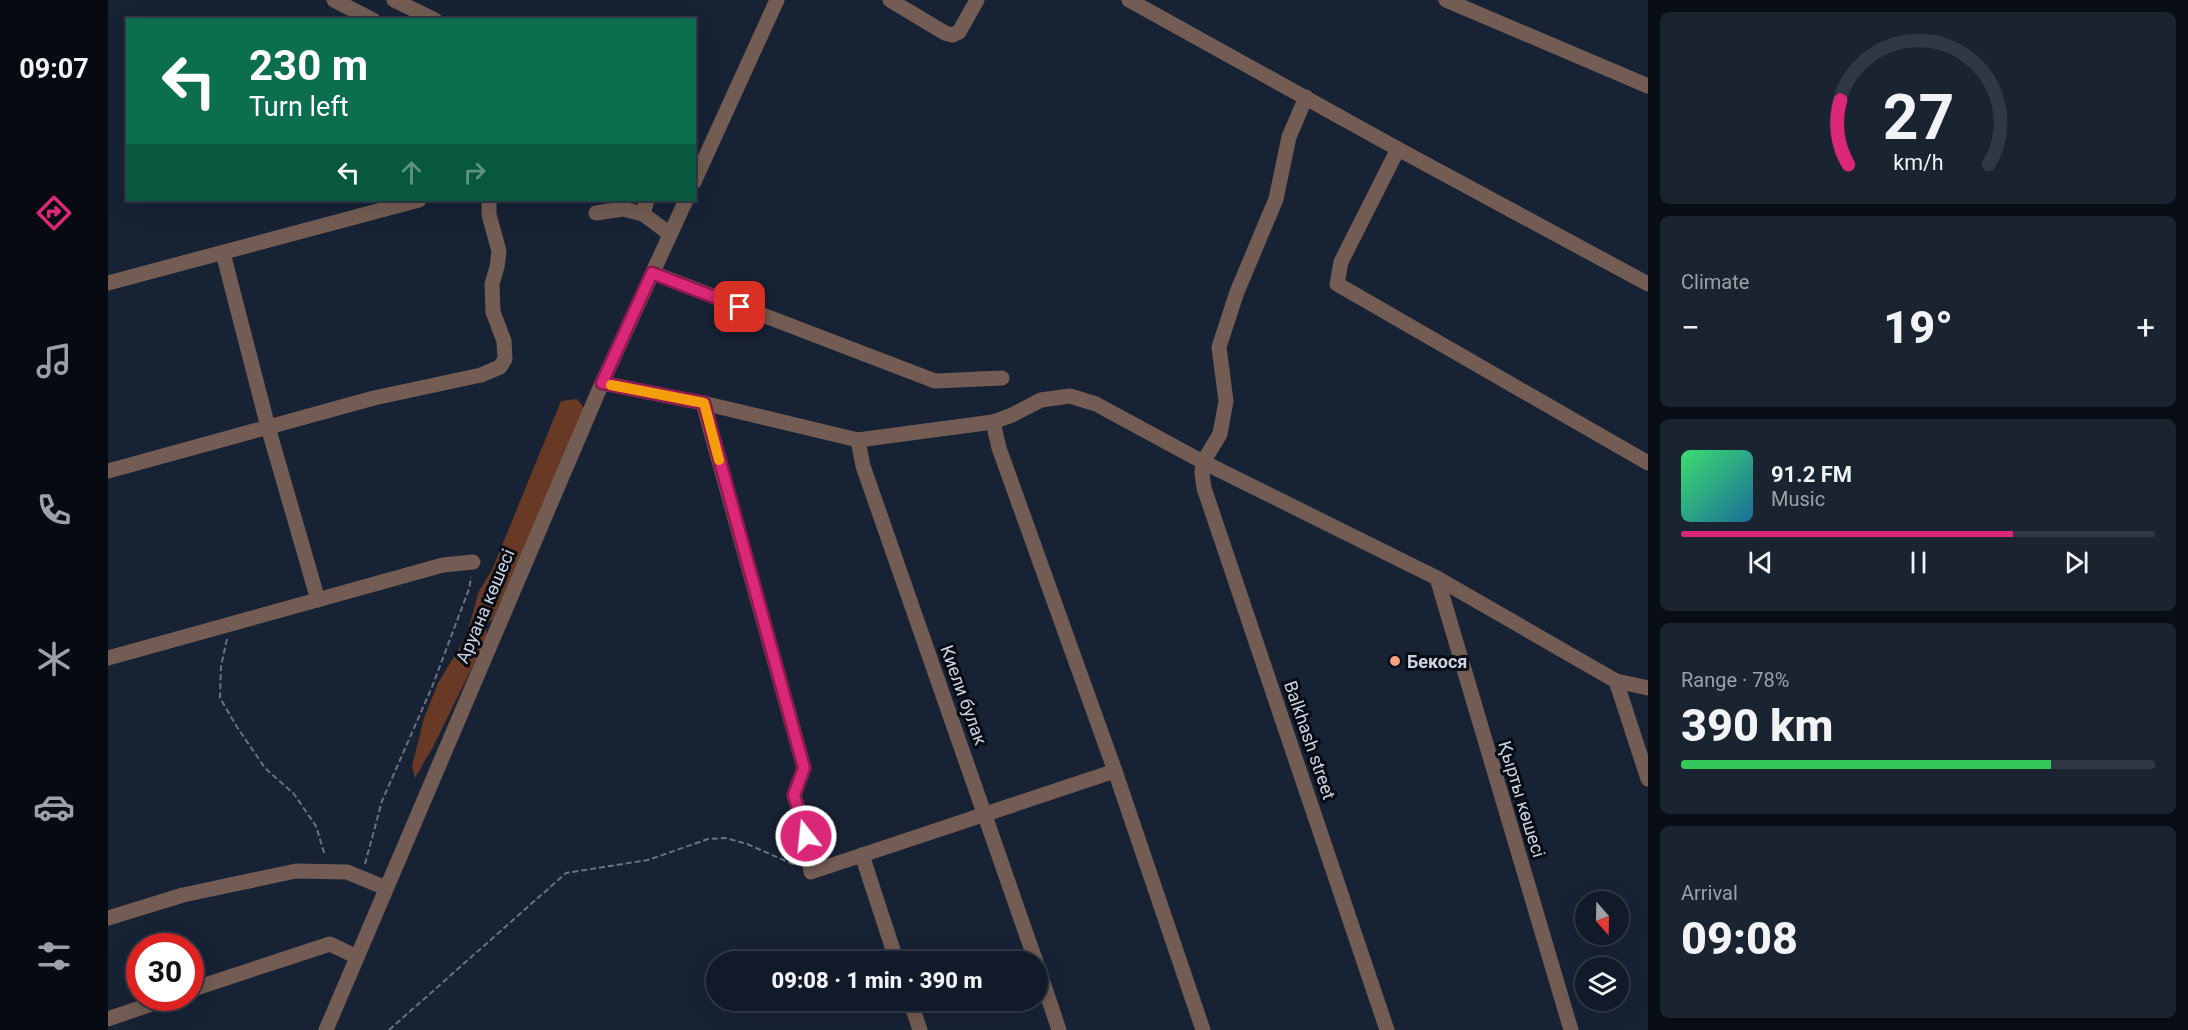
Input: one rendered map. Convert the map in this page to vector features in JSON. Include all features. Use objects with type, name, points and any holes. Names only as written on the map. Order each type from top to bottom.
[{"type":"street","points":[[334,0],[369,18]]},
{"type":"street","points":[[394,0],[431,18]]},
{"type":"street","points":[[696,174],[701,147],[777,0]]},
{"type":"street","points":[[890,0],[952,35],[959,32],[977,0]]},
{"type":"street","points":[[1129,0],[1648,284]]},
{"type":"street","points":[[1446,0],[1648,86]]},
{"type":"street","points":[[1203,462],[1221,434],[1226,401],[1219,347],[1238,292],[1276,199],[1289,137],[1306,97]]},
{"type":"street","points":[[1398,149],[1341,262],[1337,284],[1648,463]]},
{"type":"street","points":[[108,283],[415,201]]},
{"type":"street","points":[[108,471],[374,398],[481,375],[500,367],[505,359],[504,341],[493,312],[492,284],[499,251],[489,215],[489,201]]},
{"type":"street","name":"Аруана көшесі","points":[[326,1030],[602,383],[686,201]]},
{"type":"street","points":[[596,213],[645,207],[670,234]]},
{"type":"street","points":[[223,253],[268,427],[318,600]]},
{"type":"street","points":[[652,273],[936,381],[1002,378]]},
{"type":"street","points":[[602,383],[704,403],[858,440],[993,422],[1012,416],[1041,400],[1070,396],[1096,404],[1203,462],[1437,578],[1616,681],[1648,688]]},
{"type":"street","points":[[704,403],[804,768],[794,795],[806,836],[811,872],[1115,771]]},
{"type":"street","points":[[993,422],[999,448],[1115,771],[1203,1030]]},
{"type":"street","name":"Киели булак","points":[[858,440],[862,466],[1032,951]]},
{"type":"street","name":"Balkhash street","points":[[1203,462],[1204,489],[1388,1030]]},
{"type":"street","points":[[108,658],[443,565],[473,562]]},
{"type":"street","name":"Қырты көшесі","points":[[1437,578],[1571,1030]]},
{"type":"street","points":[[1616,681],[1648,779]]},
{"type":"street","points":[[862,855],[893,951]]},
{"type":"street","points":[[108,918],[183,895],[296,871],[347,872],[386,888]]},
{"type":"street","points":[[204,985],[330,944],[357,957]]},
{"type":"street","points":[[1048,997],[1059,1030]]},
{"type":"street","points":[[108,1019],[132,1011]]},
{"type":"street","points":[[914,1011],[920,1030]]},
{"type":"path","points":[[364,879],[366,858],[382,801],[440,665],[469,589],[473,562]]},
{"type":"path","points":[[230,625],[220,666],[220,698],[265,768],[294,794],[316,826],[327,872]]},
{"type":"path","points":[[389,1030],[566,873],[648,861],[708,839],[726,838],[747,844],[811,872]]},
{"type":"shaded area","points":[[577,399],[585,409],[493,619],[486,625],[487,637],[433,747],[415,778],[412,766],[424,718],[438,683],[466,637],[479,591],[492,570],[561,401]]},
{"type":"slow traffic","points":[[611,385],[704,403],[719,460]]},
{"type":"place","name":"Бекося","points":[[1395,661]]},
{"type":"route","points":[[740,307],[652,273],[602,383],[704,403],[804,768],[794,795],[806,836]]}]
